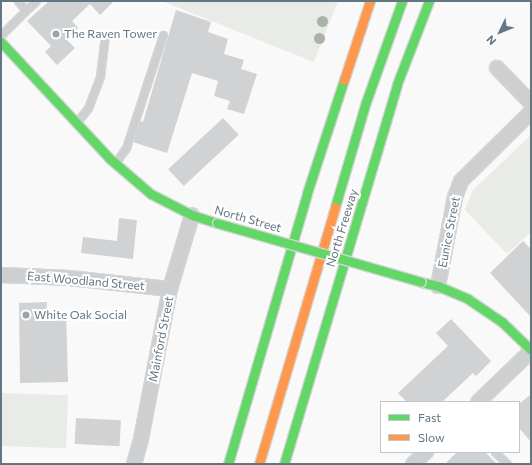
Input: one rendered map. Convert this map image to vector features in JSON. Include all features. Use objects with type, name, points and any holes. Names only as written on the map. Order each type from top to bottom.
[{"type":"main road","points":[[228,464],[307,193],[370,1]]},
{"type":"main road","name":"North Freeway","points":[[259,464],[366,102],[402,1]]},
{"type":"main road","name":"North Freeway","points":[[284,464],[397,84],[429,1]]},
{"type":"main road","name":"North Street","points":[[1,42],[115,163],[151,194],[192,215],[438,286],[468,299],[502,322],[529,345]]},
{"type":"main road","points":[[309,417],[326,323]]},
{"type":"street","points":[[497,68],[531,103]]},
{"type":"street","name":"Eunice Street","points":[[438,286],[455,197],[461,181],[531,112]]},
{"type":"street","name":"Mainford Street","points":[[134,464],[141,440],[170,289],[192,215]]},
{"type":"street","name":"East Woodland Street","points":[[1,274],[70,278],[170,289]]},
{"type":"street","points":[[479,401],[529,345]]},
{"type":"street","points":[[413,464],[425,453]]},
{"type":"lane","points":[[18,1],[24,8],[24,12]]},
{"type":"lane","points":[[1,35],[36,1]]},
{"type":"lane","points":[[115,163],[126,148],[163,35]]},
{"type":"lane","points":[[76,123],[88,108],[100,76],[105,38]]},
{"type":"lane","points":[[496,453],[506,464]]},
{"type":"shaded area","points":[[162,1],[338,1],[314,62]]},
{"type":"shaded area","points":[[531,135],[531,232],[507,254],[465,210],[473,190]]},
{"type":"shaded area","points":[[1,393],[68,395],[66,448],[1,446]]},
{"type":"building","name":"The Raven Tower","points":[[49,1],[114,1],[100,15],[90,4],[72,21],[78,28],[66,39],[75,48],[57,65],[45,52],[51,46],[27,21]]},
{"type":"building","points":[[176,10],[211,22],[208,32],[228,39],[224,54],[244,60],[241,69],[257,74],[244,114],[227,109],[230,101],[214,96],[218,81],[192,73],[167,153],[133,142],[140,121],[143,122]]},
{"type":"building","points":[[223,118],[239,135],[184,186],[168,169]]},
{"type":"building","points":[[119,218],[137,220],[133,259],[81,253],[83,237],[117,241]]},
{"type":"building","points":[[523,241],[531,249],[531,317],[490,273]]},
{"type":"building","points":[[47,302],[46,314],[66,312],[68,382],[20,383],[19,303]]},
{"type":"building","points":[[451,319],[491,361],[476,376],[473,373],[443,401],[406,401],[398,393],[448,346],[436,333]]},
{"type":"building","points":[[531,394],[531,442],[520,429],[520,403]]},
{"type":"building","points":[[76,418],[121,420],[120,446],[75,444]]},
{"type":"building","points":[[456,453],[486,453],[497,464],[445,464]]},
{"type":"traffic: fast","points":[[335,207],[366,102],[402,1]]},
{"type":"traffic: fast","points":[[284,464],[397,84],[429,1]]},
{"type":"traffic: fast","points":[[1,42],[109,158],[151,194],[192,215],[217,223]]},
{"type":"traffic: fast","points":[[228,464],[307,193],[344,80]]},
{"type":"traffic: fast","points":[[217,223],[421,282]]},
{"type":"traffic: fast","points":[[421,282],[438,286],[468,299],[502,322],[531,350]]},
{"type":"traffic: slow","points":[[344,80],[370,1]]},
{"type":"traffic: slow","points":[[259,464],[335,207]]},
{"type":"place","name":"The Raven Tower","points":[[56,34]]},
{"type":"place","name":"White Oak Social","points":[[26,315]]}]
